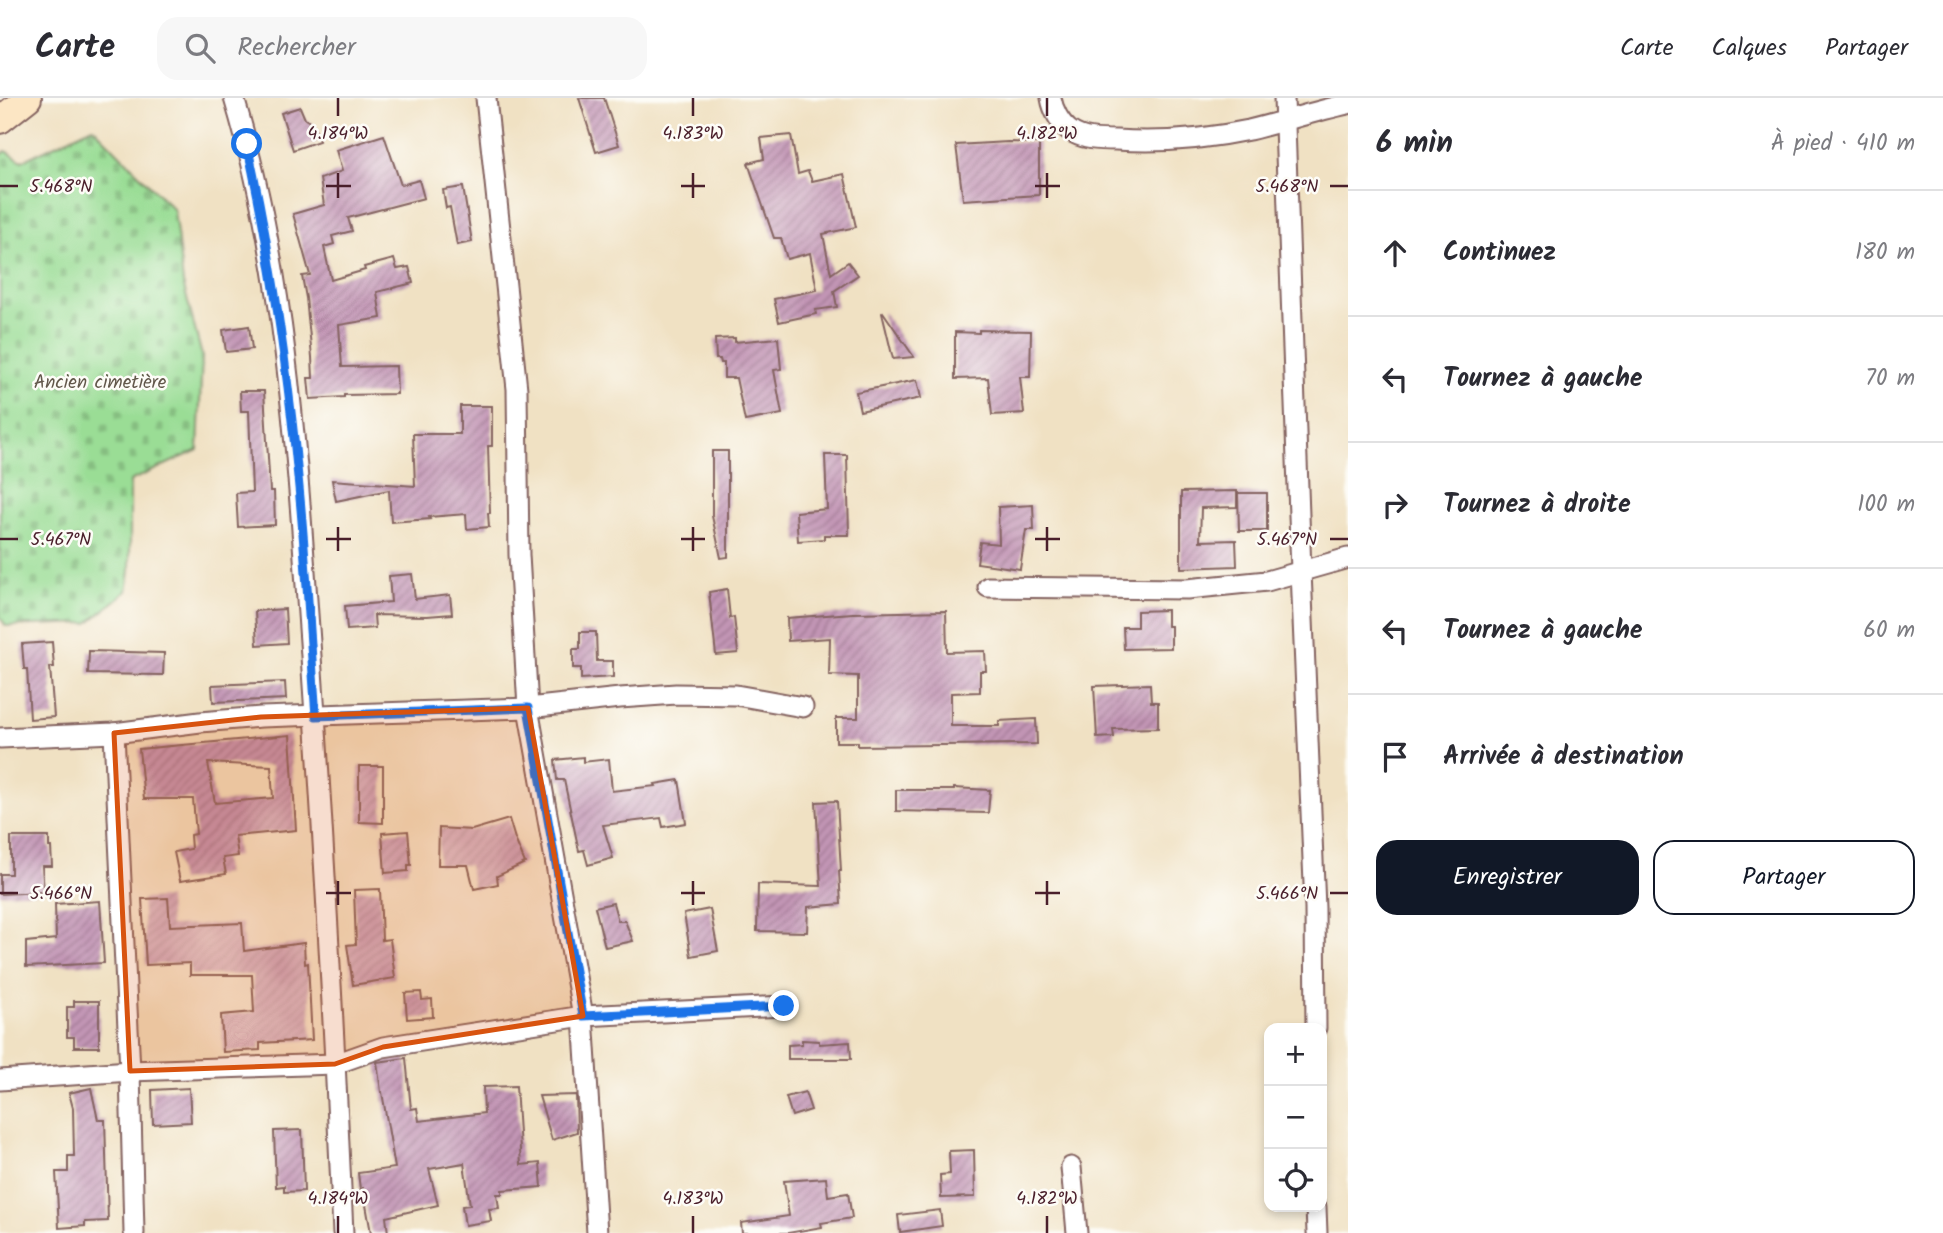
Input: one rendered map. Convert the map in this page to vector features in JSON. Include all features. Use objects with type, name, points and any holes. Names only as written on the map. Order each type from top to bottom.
[{"type":"street","points":[[0,120],[28,98]]},
{"type":"street","points":[[234,98],[261,206],[287,375],[299,480],[316,716],[343,1233]]},
{"type":"street","points":[[486,98],[517,389],[519,555],[528,708],[583,1016],[597,1233]]},
{"type":"street","points":[[1051,98],[1061,122],[1070,131],[1098,140],[1146,142],[1249,130],[1348,104]]},
{"type":"street","points":[[1284,98],[1315,908],[1316,1023]]},
{"type":"street","points":[[988,587],[1187,589],[1267,581],[1348,558]]},
{"type":"street","points":[[0,738],[114,733],[261,717],[528,708],[676,694],[736,695],[803,707]]},
{"type":"street","points":[[114,733],[130,1071],[134,1233]]},
{"type":"street","points":[[0,1080],[130,1071],[335,1064],[383,1047],[583,1016],[784,1006]]},
{"type":"street","points":[[1071,1167],[1077,1233]]},
{"type":"street","points":[[1317,1212],[1317,1233]]},
{"type":"highlighted area","points":[[528,708],[583,1016],[383,1047],[335,1064],[130,1071],[114,733],[261,717]]},
{"type":"green space","name":"Ancien cimetière","points":[[93,127],[174,210],[183,283],[202,356],[198,450],[130,481],[130,571],[127,591],[88,623],[6,626],[0,617],[0,156],[6,151],[22,161]]},
{"type":"building","points":[[579,98],[604,98],[619,145],[596,152]]},
{"type":"building","points":[[300,107],[305,119],[313,124],[319,141],[293,150],[281,113]]},
{"type":"building","points":[[384,135],[401,185],[419,180],[424,198],[348,218],[352,231],[332,236],[334,244],[324,247],[331,280],[394,259],[397,269],[409,267],[413,283],[377,292],[381,318],[339,325],[342,367],[396,366],[397,394],[310,399],[308,378],[313,378],[312,357],[302,276],[310,275],[293,214],[324,205],[320,179],[342,171],[336,150]]},
{"type":"building","points":[[791,135],[798,174],[808,171],[812,181],[844,174],[856,227],[823,234],[831,274],[848,262],[858,275],[834,291],[837,307],[815,310],[816,314],[779,322],[774,299],[817,290],[810,253],[787,259],[781,238],[774,238],[748,163],[764,159],[761,138]]},
{"type":"building","points":[[1039,143],[1039,195],[963,200],[956,145]]},
{"type":"building","points":[[463,187],[472,242],[457,245],[450,207],[446,208],[443,190]]},
{"type":"building","points":[[883,312],[914,357],[893,359]]},
{"type":"building","points":[[249,326],[252,349],[226,352],[223,330]]},
{"type":"building","points":[[979,330],[1031,331],[1030,377],[1020,377],[1024,413],[992,415],[988,378],[955,379],[955,332],[979,333]]},
{"type":"building","points":[[735,338],[735,342],[778,338],[781,369],[774,370],[782,414],[745,421],[736,378],[724,378],[724,363],[716,359],[715,339]]},
{"type":"building","points":[[917,380],[921,398],[860,411],[856,392]]},
{"type":"building","points":[[240,391],[264,391],[270,491],[274,491],[275,525],[238,527],[236,493],[252,492],[249,411],[241,411]]},
{"type":"building","points":[[460,406],[492,406],[492,446],[488,446],[489,527],[467,529],[466,514],[391,522],[389,490],[336,501],[332,480],[415,486],[413,434],[460,434]]},
{"type":"building","points":[[712,451],[728,451],[728,557],[721,558],[712,516]]},
{"type":"building","points":[[825,455],[847,455],[849,535],[824,535],[824,539],[798,541],[796,512],[827,509]]},
{"type":"building","points":[[1237,491],[1237,507],[1201,508],[1200,541],[1236,540],[1237,566],[1181,568],[1181,492]]},
{"type":"building","points":[[1238,493],[1267,493],[1267,531],[1239,531]]},
{"type":"building","points":[[1033,505],[1034,530],[1026,530],[1020,569],[977,563],[980,542],[999,544],[998,507]]},
{"type":"building","points":[[412,574],[415,599],[450,595],[452,614],[374,615],[375,628],[347,630],[345,606],[391,602],[389,576]]},
{"type":"building","points":[[727,589],[730,618],[734,617],[738,653],[716,655],[709,592]]},
{"type":"building","points":[[285,609],[287,643],[257,645],[255,611]]},
{"type":"building","points":[[1167,610],[1167,626],[1171,626],[1171,648],[1124,649],[1123,627],[1137,627],[1137,611]]},
{"type":"building","points":[[946,611],[947,652],[985,651],[986,671],[980,671],[980,692],[951,693],[951,726],[999,726],[999,721],[1036,719],[1037,744],[858,746],[858,742],[836,742],[836,718],[858,718],[858,676],[829,675],[830,638],[788,641],[787,618]]},
{"type":"building","points":[[580,632],[596,632],[597,661],[613,661],[613,677],[581,679],[581,668],[573,668],[573,649],[580,649]]},
{"type":"building","points":[[52,642],[54,667],[50,667],[54,717],[30,719],[27,669],[24,669],[22,644]]},
{"type":"building","points":[[89,651],[164,653],[163,675],[88,674]]},
{"type":"building","points":[[285,682],[286,699],[213,702],[212,685]]},
{"type":"building","points":[[1150,684],[1151,702],[1158,702],[1158,728],[1113,729],[1114,737],[1097,738],[1094,686]]},
{"type":"building","points":[[290,735],[296,830],[235,836],[238,856],[223,858],[226,874],[180,881],[174,852],[191,849],[190,835],[196,834],[193,799],[144,799],[139,749]],"holes":[[[208,763],[271,766],[273,798],[215,803]]]},
{"type":"building","points":[[583,757],[583,762],[609,759],[612,791],[656,786],[655,784],[679,780],[686,823],[663,827],[661,818],[603,825],[613,858],[588,865],[584,850],[579,851],[564,780],[557,780],[555,760]]},
{"type":"building","points":[[359,766],[383,766],[383,823],[359,822]]},
{"type":"building","points":[[896,790],[990,790],[988,813],[896,811]]},
{"type":"building","points":[[837,801],[841,904],[808,907],[807,932],[757,931],[758,884],[821,886],[816,802]]},
{"type":"building","points":[[509,819],[525,863],[497,876],[498,884],[474,889],[468,865],[438,865],[439,828],[472,830]]},
{"type":"building","points":[[408,831],[411,865],[408,865],[408,871],[385,873],[382,833]]},
{"type":"building","points":[[11,837],[49,837],[52,866],[42,866],[44,892],[0,894],[0,874],[11,874]]},
{"type":"building","points":[[380,889],[382,940],[390,939],[395,978],[353,985],[347,945],[356,944],[354,890]]},
{"type":"building","points":[[168,898],[170,926],[242,923],[244,951],[304,943],[305,964],[308,963],[312,1040],[260,1043],[260,1050],[223,1052],[221,1015],[254,1012],[252,975],[190,975],[190,963],[146,965],[142,899]]},
{"type":"building","points":[[100,901],[104,963],[26,967],[26,942],[56,939],[55,904]]},
{"type":"building","points":[[613,903],[618,921],[625,921],[633,941],[605,947],[595,907]]},
{"type":"building","points":[[710,909],[718,951],[691,956],[684,914]]},
{"type":"building","points":[[421,992],[422,1000],[432,999],[433,1017],[407,1019],[405,993]]},
{"type":"building","points":[[74,1001],[99,1001],[99,1047],[74,1047],[74,1037],[67,1037],[67,1007],[74,1007]]},
{"type":"building","points":[[802,1040],[819,1041],[819,1044],[850,1042],[851,1059],[788,1059],[788,1045],[802,1044]]},
{"type":"building","points":[[406,1058],[411,1109],[417,1108],[419,1121],[484,1113],[483,1087],[516,1086],[521,1165],[540,1163],[542,1187],[502,1190],[502,1194],[497,1194],[499,1208],[489,1209],[491,1221],[465,1225],[462,1206],[470,1205],[464,1163],[429,1169],[438,1205],[386,1217],[388,1233],[371,1233],[358,1173],[395,1168],[377,1062]]},
{"type":"building","points":[[91,1088],[98,1120],[105,1120],[108,1221],[85,1222],[85,1226],[59,1228],[56,1172],[68,1172],[68,1156],[74,1156],[73,1108],[69,1093]]},
{"type":"building","points":[[189,1088],[191,1122],[153,1124],[152,1090]]},
{"type":"building","points":[[805,1092],[811,1110],[792,1116],[786,1097]]},
{"type":"building","points":[[576,1095],[577,1132],[552,1140],[539,1096]]},
{"type":"building","points":[[302,1130],[304,1191],[284,1192],[284,1186],[276,1187],[274,1131]]},
{"type":"building","points":[[974,1150],[975,1197],[941,1198],[940,1175],[950,1174],[949,1151]]},
{"type":"building","points":[[826,1178],[828,1196],[848,1193],[852,1218],[821,1223],[822,1227],[788,1233],[742,1233],[741,1223],[789,1216],[784,1181]]},
{"type":"building","points":[[940,1210],[942,1226],[900,1232],[898,1215]]},
{"type":"route","points":[[247,144],[261,206],[287,375],[299,480],[316,716],[528,708],[583,1016],[784,1006]]}]
